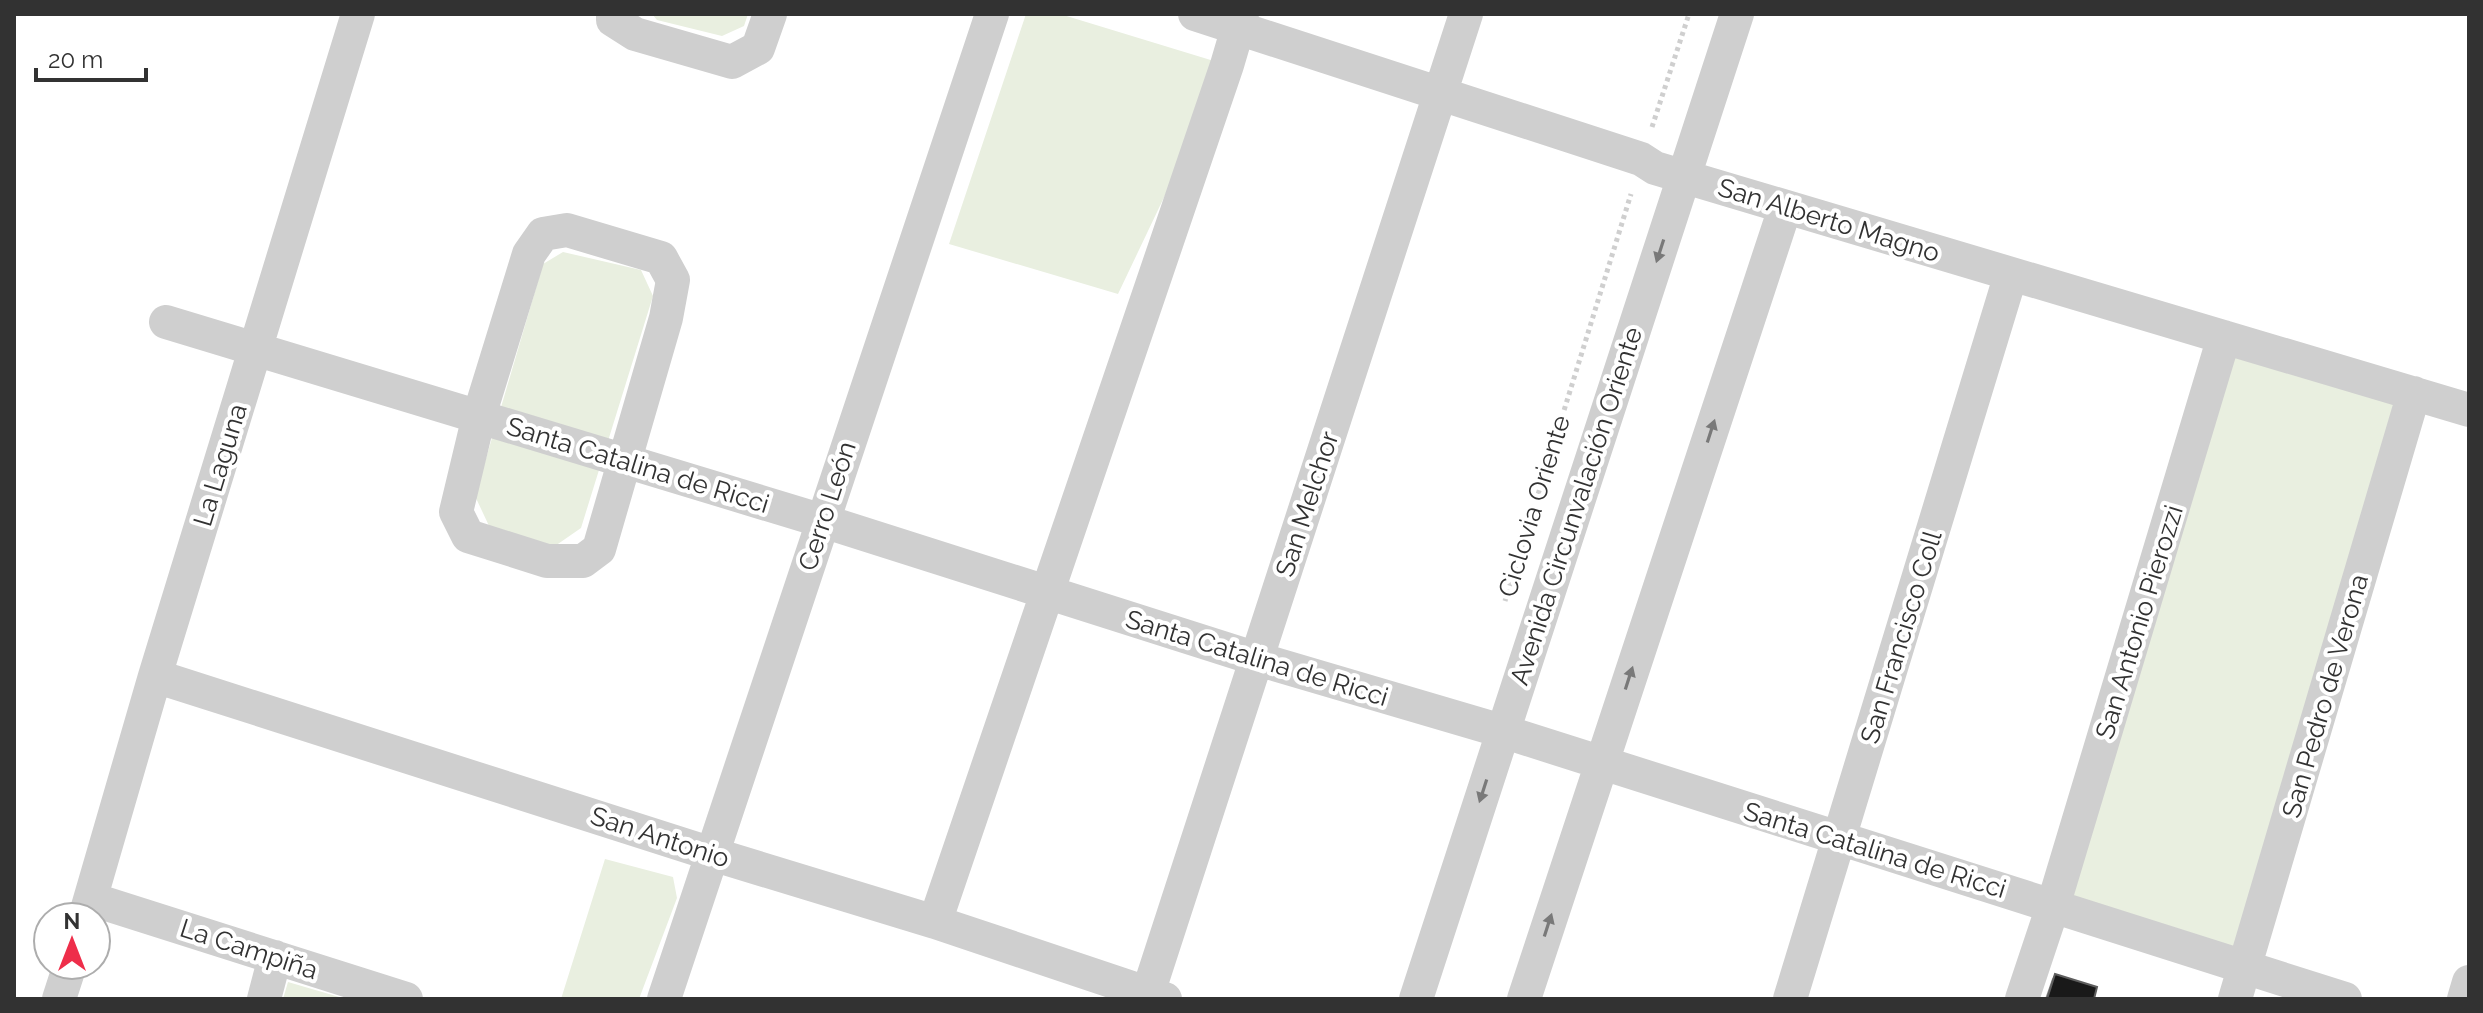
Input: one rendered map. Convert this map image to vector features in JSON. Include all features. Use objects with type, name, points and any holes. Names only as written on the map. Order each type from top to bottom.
[{"type":"street","name":"La Laguna","points":[[90,901],[155,676],[358,14]]},
{"type":"street","points":[[613,14],[613,20],[635,34],[732,62],[758,48],[770,14]]},
{"type":"street","name":"Cerro León","points":[[664,999],[992,14]]},
{"type":"street","name":"San Alberto Magno","points":[[1195,14],[1240,20],[1441,93],[1641,159],[1655,168],[2469,410]]},
{"type":"street","name":"San Melchor","points":[[1156,996],[1257,659],[1466,14]]},
{"type":"street","name":"Avenida Circunvalación Oriente","points":[[1416,999],[1737,14]]},
{"type":"street","points":[[935,922],[1240,20]]},
{"type":"street","points":[[1524,999],[1785,208]]},
{"type":"street","points":[[567,230],[661,258],[673,280],[666,318],[599,549],[583,561],[547,561],[468,536],[456,512],[479,416],[529,254],[543,234],[567,230]]},
{"type":"street","name":"San Francisco Coll","points":[[1790,999],[2011,274]]},
{"type":"street","name":"Santa Catalina de Ricci","points":[[166,322],[823,521],[1257,659],[1502,731],[2053,906],[2240,983],[2345,999]]},
{"type":"street","name":"San Antonio Pierozzi","points":[[2022,999],[2053,906],[2224,337]]},
{"type":"street","name":"San Pedro de Verona","points":[[2240,983],[2414,393]]},
{"type":"street","name":"San Antonio","points":[[155,676],[935,922],[1156,996]]},
{"type":"street","name":"La Campiña","points":[[112,914],[275,957],[406,999]]},
{"type":"street","points":[[264,999],[275,957]]},
{"type":"street","points":[[2464,999],[2469,982]]},
{"type":"path","name":"Ciclovia Oriente","points":[[1500,616],[1689,14]]},
{"type":"green space","points":[[652,14],[748,14],[744,26],[722,36],[657,20]]},
{"type":"green space","points":[[1026,14],[1060,14],[1227,65],[1118,294],[949,244]]},
{"type":"green space","points":[[563,252],[641,270],[653,296],[581,528],[555,546],[490,528],[475,496],[543,264]]},
{"type":"green space","points":[[2232,350],[2402,402],[2237,948],[2071,896]]},
{"type":"green space","points":[[605,859],[673,877],[677,898],[639,999],[561,999]]},
{"type":"green space","points":[[288,982],[346,999],[283,999]]},
{"type":"building","points":[[2055,974],[2097,987],[2094,999],[2047,999]]}]
